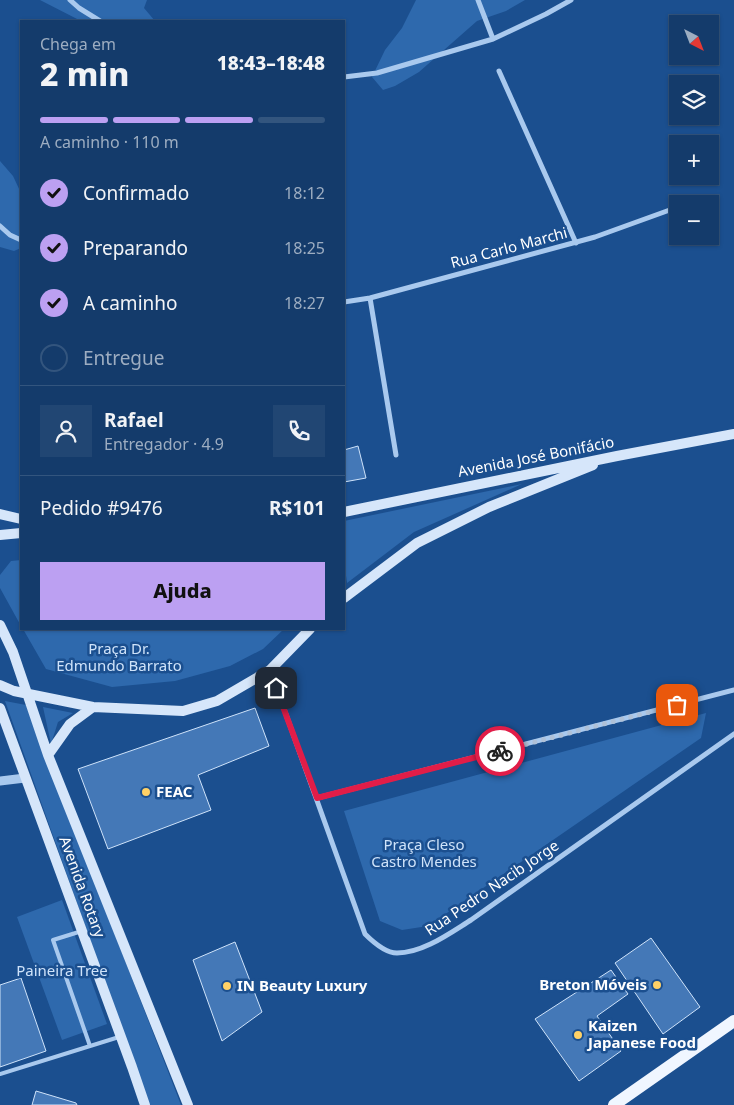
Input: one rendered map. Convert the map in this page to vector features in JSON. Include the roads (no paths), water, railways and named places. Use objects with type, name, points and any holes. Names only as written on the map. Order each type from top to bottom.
[{"type":"main road","name":"Avenida José Bonifácio","points":[[345,512],[616,456],[734,434]]},
{"type":"main road","points":[[345,597],[417,542],[489,507],[616,456]]},
{"type":"main road","points":[[0,514],[20,519]]},
{"type":"main road","points":[[0,535],[20,533]]},
{"type":"main road","points":[[0,625],[13,652],[48,756]]},
{"type":"main road","points":[[0,685],[14,691],[94,707],[182,711],[217,701],[270,670],[309,630]]},
{"type":"main road","points":[[48,756],[70,724],[94,707]]},
{"type":"main road","name":"Avenida Rotary","points":[[0,708],[145,1105]]},
{"type":"main road","name":"Avenida Rotary","points":[[48,756],[188,1105]]},
{"type":"main road","points":[[614,1105],[734,1021]]},
{"type":"street","points":[[70,0],[98,20]]},
{"type":"street","points":[[478,0],[492,39]]},
{"type":"street","points":[[345,77],[377,73],[492,39],[571,0]]},
{"type":"street","points":[[499,71],[576,243]]},
{"type":"street","name":"Rua Carlo Marchi","points":[[345,302],[370,298],[576,243],[669,210]]},
{"type":"street","points":[[0,226],[10,235],[20,240]]},
{"type":"street","points":[[370,298],[396,455]]},
{"type":"street","name":"Rua Pedro Nacib Jorge","points":[[270,670],[365,934],[376,945],[396,953],[431,945],[471,920],[734,734]]},
{"type":"street","points":[[317,798],[734,690]]},
{"type":"street","points":[[0,781],[25,778]]},
{"type":"lane","points":[[82,931],[53,940],[90,1046]]},
{"type":"lane","points":[[0,1074],[121,1036]]},
{"type":"place","name":"FEAC","points":[[146,792]]},
{"type":"place","name":"Breton Móveis","points":[[657,985]]},
{"type":"place","name":"IN Beauty Luxury","points":[[227,986]]},
{"type":"place","name":"Kaizen Japanese Food","points":[[578,1035]]},
{"type":"park label","name":"Praça Dr. Edmundo Barrato","points":[[119,658]]},
{"type":"park label","name":"Praça Cleso Castro Mendes","points":[[424,854]]},
{"type":"park label","name":"Paineira Tree","points":[[62,971]]}]
